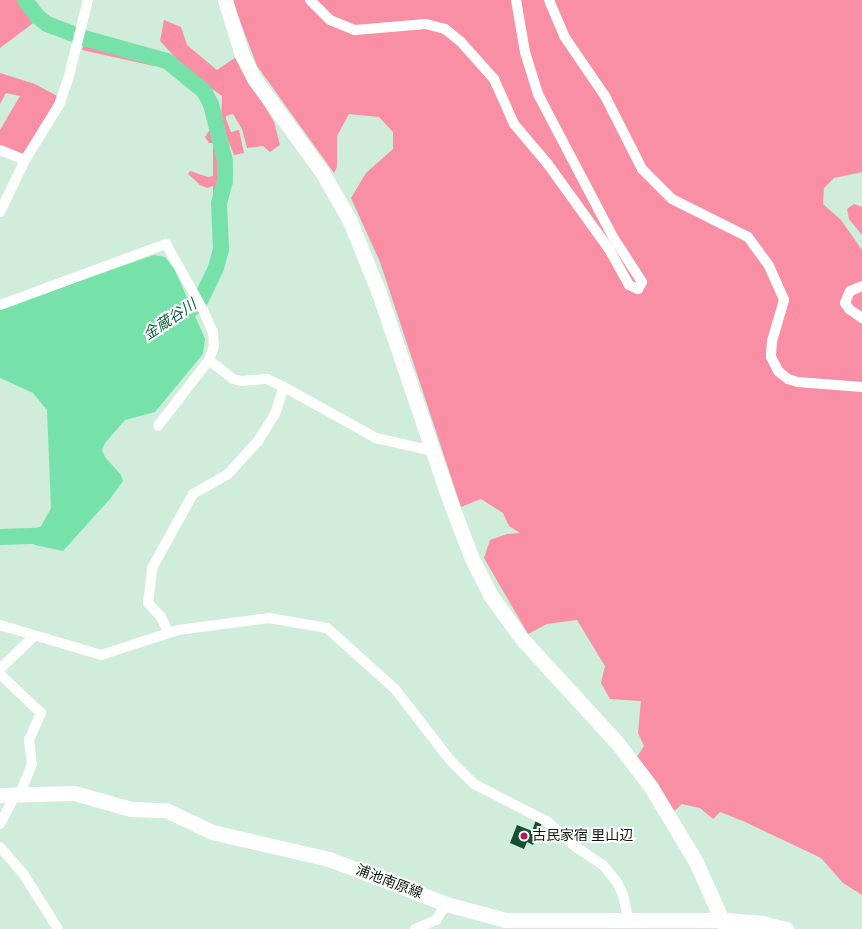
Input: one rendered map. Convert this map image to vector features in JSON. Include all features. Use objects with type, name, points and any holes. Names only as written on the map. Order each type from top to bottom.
[{"type":"street","points":[[0,212],[25,160],[59,105],[88,0]]},
{"type":"street","points":[[225,0],[235,36],[255,80],[322,172],[349,219],[379,293],[433,451],[472,558],[492,596],[522,639],[619,745],[651,788],[696,862],[724,925]]},
{"type":"street","points":[[310,0],[330,20],[355,30],[426,24],[445,29],[461,42],[494,79],[514,124],[547,163],[609,249],[629,285],[638,289],[642,282],[613,237],[538,94],[525,52],[516,0]]},
{"type":"street","points":[[549,0],[564,36],[605,96],[642,169],[672,199],[748,237],[765,260],[784,300],[772,341],[771,357],[778,371],[788,379],[798,382],[862,388]]},
{"type":"street","points":[[0,150],[25,160]]},
{"type":"street","points":[[0,305],[162,244],[166,244],[203,310],[213,332],[214,346],[209,360],[158,426]]},
{"type":"street","points":[[862,286],[850,291],[845,303],[849,309],[862,318]]},
{"type":"street","points":[[209,360],[232,379],[242,381],[266,379],[284,387],[376,438],[433,451]]},
{"type":"street","points":[[168,632],[162,617],[148,603],[152,568],[193,494],[228,474],[258,441],[274,414],[284,387]]},
{"type":"street","points":[[0,625],[101,655],[168,632],[268,618],[327,628],[395,689],[450,760],[474,784],[548,822],[576,847],[603,865],[617,882],[623,895],[628,919]]},
{"type":"street","points":[[0,669],[34,636]]},
{"type":"street","points":[[0,674],[41,713],[29,740],[32,764],[18,794],[0,824]]},
{"type":"street","name":"浦池南原線","points":[[0,795],[74,793],[131,809],[166,810],[212,832],[329,859],[446,904],[506,920],[541,925],[628,919],[724,925],[762,923],[786,929]]},
{"type":"street","points":[[1,853],[24,874],[58,929]]},
{"type":"street","points":[[414,929],[436,920],[446,904]]},
{"type":"shaded area","points":[[0,0],[22,0],[36,21],[0,48]]},
{"type":"shaded area","points":[[232,0],[862,0],[862,172],[834,178],[824,188],[823,204],[841,220],[862,250],[862,895],[843,883],[821,858],[743,821],[720,812],[713,819],[700,808],[682,804],[674,811],[637,757],[644,746],[638,733],[641,701],[610,699],[601,683],[605,666],[577,620],[547,624],[528,634],[484,558],[490,540],[507,534],[520,533],[509,526],[503,513],[481,499],[461,507],[380,262],[351,198],[366,173],[393,149],[393,132],[379,117],[349,114],[337,136],[337,167],[334,173],[257,66]]},
{"type":"shaded area","points":[[164,20],[181,27],[187,45],[217,70],[236,57],[274,122],[280,145],[270,152],[263,146],[247,148],[242,129],[233,114],[226,116],[226,119],[231,132],[239,130],[244,153],[234,155],[221,123],[222,96],[208,86],[198,82],[160,41]]},
{"type":"shaded area","points":[[85,42],[155,60],[154,66],[82,50]]},
{"type":"shaded area","points":[[0,73],[35,84],[59,97],[24,156],[0,146],[0,130],[20,96],[6,93],[0,104]]},
{"type":"shaded area","points":[[214,130],[223,163],[216,214],[213,207],[213,186],[207,188],[200,185],[188,174],[190,171],[208,177],[213,176],[213,143],[209,143],[205,137],[209,131]]},
{"type":"shaded area","points":[[854,204],[862,207],[862,235],[849,219],[847,209]]},
{"type":"water","points":[[154,255],[165,257],[175,270],[205,339],[203,354],[155,412],[125,420],[105,443],[102,450],[105,457],[121,475],[123,481],[110,499],[63,551],[35,545],[32,543],[51,508],[47,410],[33,393],[0,378],[0,309]]},
{"type":"building","name":"古民家宿 里山辺","points":[[536,820],[542,823],[533,845],[527,842],[524,849],[510,843],[517,825],[532,831]]},
{"type":"waterway","name":"金蔵谷川","points":[[25,0],[37,16],[47,24],[84,38],[167,61],[204,91],[211,104],[225,161],[225,181],[219,203],[221,249],[216,268],[198,305],[173,320]]},
{"type":"waterway","name":"金蔵谷川","points":[[0,537],[37,536],[55,530]]},
{"type":"place","name":"古民家宿 里山辺","points":[[524,836]]}]
